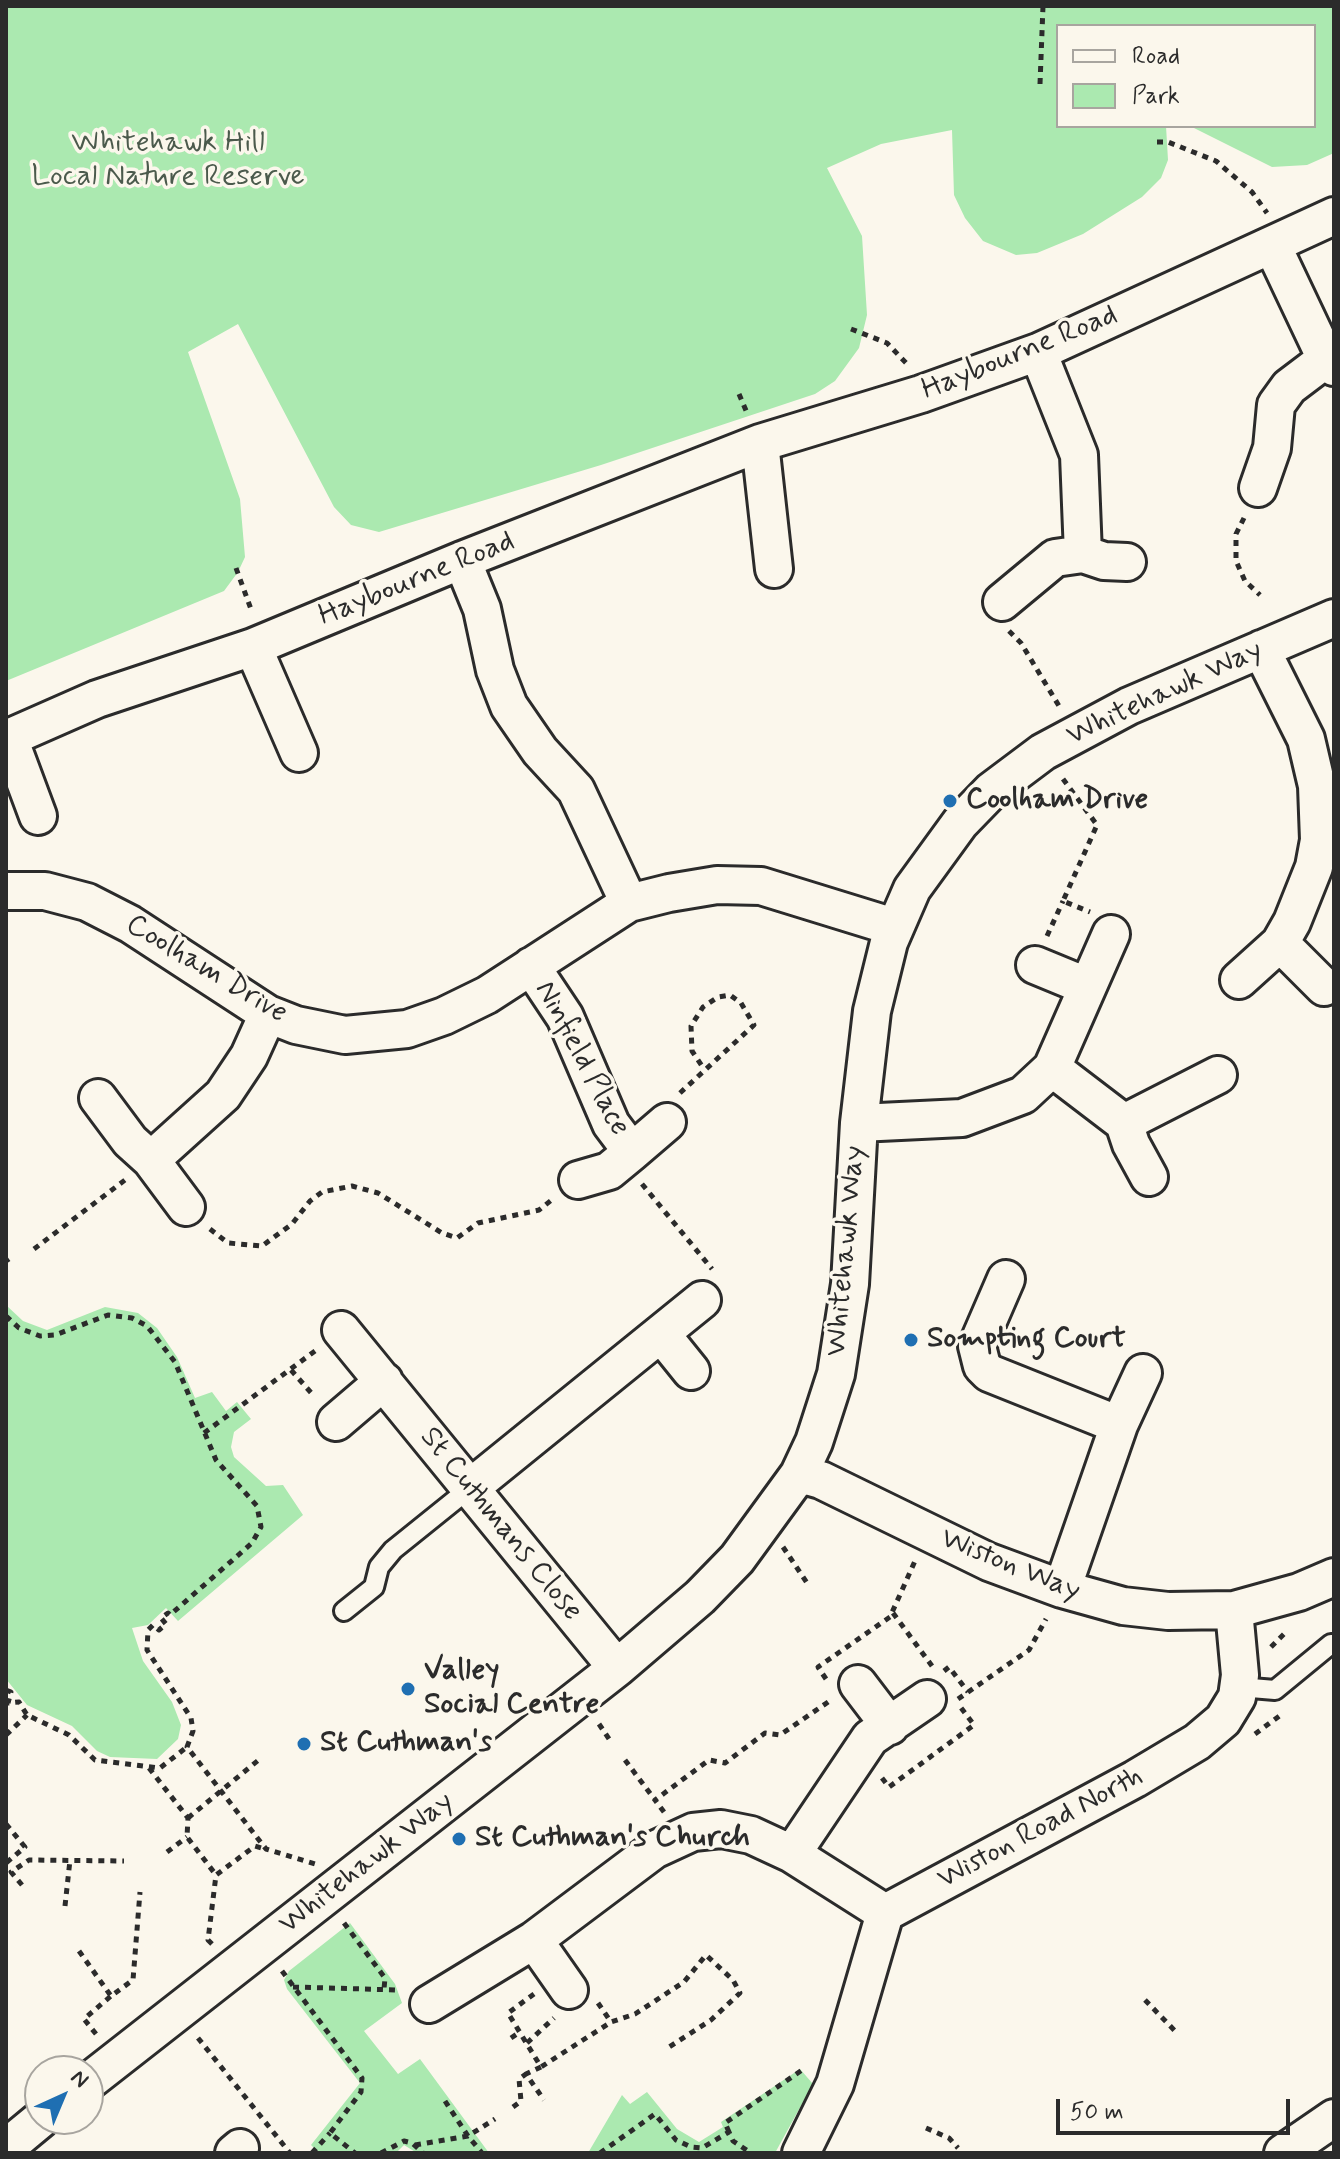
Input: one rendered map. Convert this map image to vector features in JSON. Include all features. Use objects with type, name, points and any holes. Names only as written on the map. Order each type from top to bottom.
[{"type":"street","name":"Haybourne Road","points":[[38,816],[8,739],[97,699],[253,647],[462,560],[760,443],[921,394],[1038,352],[1334,216]]},
{"type":"street","points":[[1258,488],[1272,448],[1276,405],[1289,387],[1330,363],[1278,242]]},
{"type":"street","points":[[1038,352],[1079,455],[1083,554]]},
{"type":"street","points":[[760,443],[774,569]]},
{"type":"street","points":[[1002,602],[1055,558],[1083,554],[1104,561],[1127,562]]},
{"type":"street","points":[[462,560],[482,609],[495,670],[509,706],[540,751],[576,790],[629,903]]},
{"type":"street","name":"Whitehawk Way","points":[[104,2069],[232,1968],[270,1966],[700,1597],[737,1559],[799,1474],[825,1409],[843,1338],[859,1123],[872,1011],[894,927],[912,889],[960,823],[991,791],[1043,752],[1081,730],[1334,618]]},
{"type":"street","points":[[253,647],[299,753]]},
{"type":"street","points":[[1239,980],[1280,943],[1302,902],[1314,867],[1320,813],[1306,739],[1261,649]]},
{"type":"street","name":"Coolham Drive","points":[[6,891],[67,895],[111,913],[268,1014],[306,1027],[345,1035],[407,1029],[465,1007],[629,903],[717,885],[761,886],[894,927]]},
{"type":"street","points":[[859,1123],[943,1121],[987,1111],[1023,1095],[1052,1068],[1111,934]]},
{"type":"street","points":[[1280,943],[1324,987]]},
{"type":"street","points":[[1035,965],[1086,986]]},
{"type":"street","name":"Ninfield Place","points":[[531,966],[565,1017],[627,1155]]},
{"type":"street","points":[[151,1160],[223,1095],[249,1056],[268,1014]]},
{"type":"street","points":[[1052,1068],[1124,1123],[1131,1144],[1149,1177]]},
{"type":"street","points":[[1124,1123],[1218,1075]]},
{"type":"street","points":[[98,1098],[186,1207]]},
{"type":"street","name":"Ninfield Place","points":[[578,1180],[609,1171],[667,1122]]},
{"type":"street","points":[[1006,1279],[977,1346],[982,1366],[989,1373],[1119,1425]]},
{"type":"street","points":[[470,1488],[702,1300]]},
{"type":"street","name":"St Cuthmans Close","points":[[341,1330],[617,1668]]},
{"type":"street","points":[[662,1335],[691,1371]]},
{"type":"street","points":[[1062,1589],[1119,1425],[1143,1373]]},
{"type":"street","points":[[336,1422],[384,1381]]},
{"type":"street","name":"Wiston Way","points":[[799,1474],[821,1480],[989,1562],[1062,1589],[1123,1606],[1168,1611],[1234,1610]]},
{"type":"street","points":[[1239,1687],[1234,1610],[1299,1592],[1334,1577]]},
{"type":"street","name":"Wiston Road North","points":[[885,1913],[1135,1779],[1215,1727],[1234,1706],[1239,1687]]},
{"type":"street","points":[[848,1690],[890,1726]]},
{"type":"street","points":[[792,1854],[870,1738],[942,1700]]},
{"type":"street","points":[[429,2004],[534,1940],[654,1850],[681,1836],[706,1829],[736,1831],[792,1854],[885,1913],[835,2084],[801,2153]]},
{"type":"street","points":[[534,1940],[562,1997]]},
{"type":"street","points":[[1283,2153],[1334,2118]]},
{"type":"street","points":[[6,2148],[24,2133]]},
{"type":"lane","points":[[344,1611],[374,1587],[379,1567],[393,1550],[470,1488]]},
{"type":"lane","points":[[1239,1687],[1275,1690],[1331,1644]]},
{"type":"path","points":[[1040,84],[1043,6]]},
{"type":"path","points":[[1157,142],[1168,142],[1216,161],[1252,192],[1278,242]]},
{"type":"path","points":[[851,329],[887,343],[910,367],[921,394]]},
{"type":"path","points":[[1258,488],[1236,534],[1234,548],[1241,574],[1260,595]]},
{"type":"path","points":[[236,568],[252,611],[253,647]]},
{"type":"path","points":[[1002,602],[992,610],[1021,643],[1056,703],[1081,730]]},
{"type":"path","points":[[1043,752],[1097,825],[1063,901],[1117,923],[1111,934]]},
{"type":"path","name":"Ninfield Place","points":[[667,1122],[659,1112],[754,1025],[741,1003],[730,995],[718,997],[703,1007],[691,1026],[692,1051],[704,1069]]},
{"type":"path","points":[[627,1155],[714,1271],[693,1289],[702,1300]]},
{"type":"path","points":[[34,1249],[151,1160]]},
{"type":"path","points":[[186,1207],[228,1243],[262,1246],[292,1224],[310,1201],[322,1192],[352,1186],[378,1193],[442,1233],[457,1238],[478,1223],[539,1210],[578,1180]]},
{"type":"path","points":[[6,1316],[19,1328],[40,1336],[55,1335],[108,1315],[132,1318],[147,1326],[175,1362],[216,1460],[252,1497],[261,1520],[252,1543],[170,1615],[161,1618],[166,1624],[159,1630],[153,1625],[148,1630],[147,1650],[191,1718],[193,1731],[187,1747],[167,1765],[149,1768],[95,1760],[69,1735],[27,1715],[19,1702],[8,1703],[11,1692],[6,1690]]},
{"type":"path","points":[[204,1433],[341,1330]]},
{"type":"path","points":[[787,1551],[809,1586]]},
{"type":"path","points":[[655,1800],[709,1760],[725,1763],[765,1733],[780,1735],[848,1690],[818,1667],[890,1617],[915,1561]]},
{"type":"path","points":[[855,1759],[873,1765],[889,1787],[974,1725],[942,1700],[1029,1650],[1062,1589]]},
{"type":"path","points":[[893,1612],[913,1640]]},
{"type":"path","points":[[1267,1654],[1290,1628]]},
{"type":"path","points":[[1215,1727],[1231,1751],[1288,1710]]},
{"type":"path","points":[[6,1735],[27,1715]]},
{"type":"path","points":[[596,1720],[611,1742]]},
{"type":"path","points":[[187,1747],[266,1849]]},
{"type":"path","points":[[188,1818],[261,1758]]},
{"type":"path","points":[[625,1760],[681,1836]]},
{"type":"path","points":[[149,1768],[188,1818],[187,1837],[216,1875],[208,1940],[232,1968]]},
{"type":"path","points":[[6,1824],[25,1847],[6,1863]]},
{"type":"path","points":[[167,1852],[187,1837]]},
{"type":"path","points":[[216,1875],[255,1846],[320,1866],[385,1978],[384,1989]]},
{"type":"path","points":[[22,1885],[11,1872],[29,1860],[124,1861]]},
{"type":"path","points":[[65,1906],[70,1860]]},
{"type":"path","points":[[98,2037],[84,2019],[133,1980],[140,1892]]},
{"type":"path","points":[[79,1951],[111,1996]]},
{"type":"path","points":[[513,2107],[521,2101],[519,2079],[611,2022],[635,2014],[684,1982],[706,1955],[733,1980],[740,1993],[711,2020],[666,2049]]},
{"type":"path","points":[[270,1966],[292,1987],[362,2078],[361,2092],[312,2153]]},
{"type":"path","points":[[527,2043],[555,2019],[551,2014],[562,1997],[586,1986],[611,2022]]},
{"type":"path","points":[[292,1987],[410,1991],[429,2004]]},
{"type":"path","points":[[541,2067],[508,2013],[537,1991],[562,1997]]},
{"type":"path","points":[[1145,2000],[1177,2033]]},
{"type":"path","points":[[209,2027],[197,2036],[290,2153]]},
{"type":"path","points":[[511,2038],[520,2032]]},
{"type":"path","points":[[751,2153],[733,2141],[725,2123],[807,2067],[811,2075],[835,2084]]},
{"type":"path","points":[[526,2074],[544,2100]]},
{"type":"path","points":[[445,2101],[482,2153]]},
{"type":"path","points":[[600,2153],[655,2114],[676,2140],[691,2147],[707,2146],[729,2132]]},
{"type":"path","points":[[381,2153],[400,2142],[415,2145],[468,2136],[495,2119]]},
{"type":"path","points":[[926,2128],[949,2138],[958,2148]]},
{"type":"path","points":[[330,2133],[355,2153]]},
{"type":"path","points":[[415,2145],[423,2153]]},
{"type":"green space","name":"Whitehawk Hill Local Nature Reserve","points":[[6,6],[1334,6],[1334,153],[1307,165],[1272,167],[1194,128],[1316,128],[1316,24],[1056,24],[1056,128],[1166,128],[1168,160],[1161,178],[1142,197],[1083,234],[1037,253],[1016,255],[983,241],[965,218],[954,195],[952,130],[881,144],[827,168],[862,236],[867,315],[859,348],[835,381],[815,394],[601,465],[379,532],[351,525],[334,507],[238,324],[188,352],[240,499],[245,557],[238,572],[224,591],[6,681]]},
{"type":"green space","points":[[6,1305],[23,1321],[47,1330],[105,1307],[138,1313],[157,1328],[177,1357],[195,1398],[212,1392],[226,1411],[237,1402],[251,1419],[234,1432],[231,1447],[234,1457],[266,1486],[283,1485],[303,1515],[178,1621],[166,1608],[148,1625],[132,1628],[143,1661],[172,1702],[181,1725],[178,1739],[157,1759],[110,1757],[97,1751],[72,1726],[27,1705],[6,1679]]},
{"type":"green space","points":[[350,1923],[395,1984],[402,2003],[364,2031],[398,2074],[420,2059],[489,2153],[417,2153],[404,2145],[396,2153],[319,2153],[311,2145],[360,2083],[287,1989],[284,1980],[289,1971]]},
{"type":"green space","points":[[800,2069],[813,2084],[775,2153],[588,2153],[622,2095],[630,2104],[647,2092],[677,2129],[699,2142],[723,2127],[721,2122]]},
{"type":"place","name":"Coolham Drive","points":[[950,801]]},
{"type":"place","name":"Sompting Court","points":[[911,1340]]},
{"type":"place","name":"Valley Social Centre","points":[[408,1689]]},
{"type":"place","name":"St Cuthman's","points":[[304,1744]]},
{"type":"place","name":"St Cuthman's Church","points":[[459,1839]]}]
